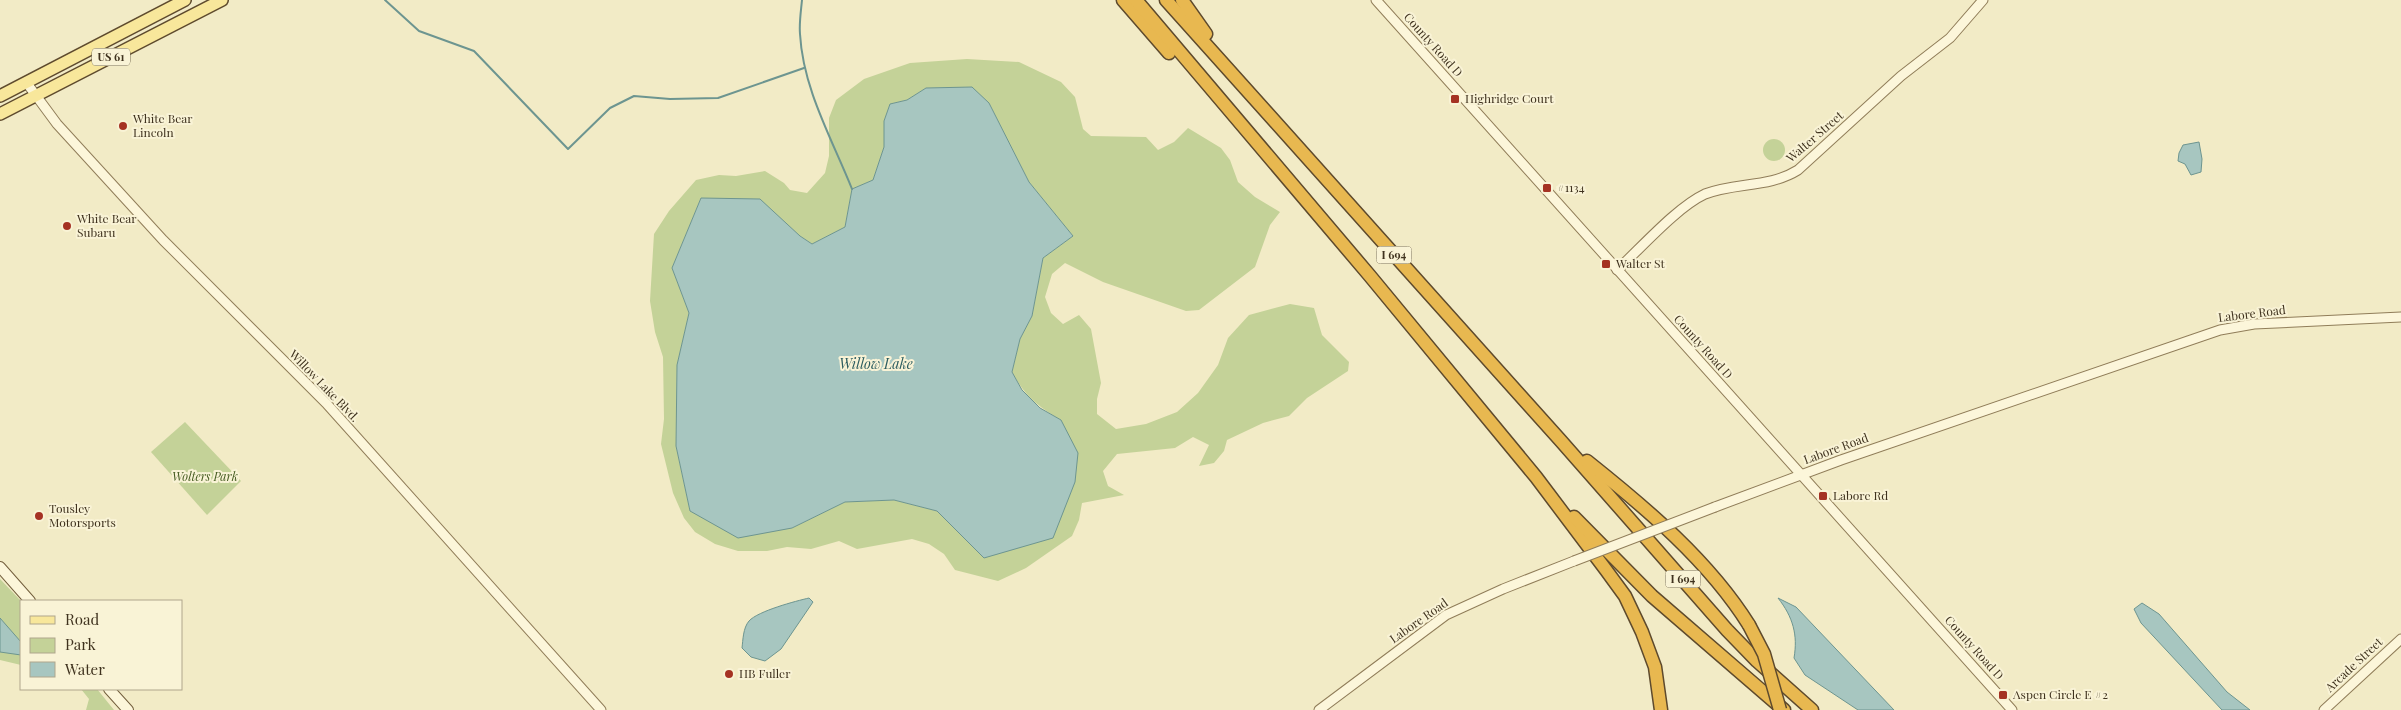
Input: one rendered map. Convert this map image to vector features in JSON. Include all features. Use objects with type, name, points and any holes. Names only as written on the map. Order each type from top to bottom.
[{"type":"highway","points":[[1123,0],[1308,202]]},
{"type":"highway","name":"I 694","points":[[1136,0],[1308,202],[1536,478],[1652,596],[1782,710]]},
{"type":"highway","name":"I 694","points":[[1166,0],[1561,441],[1727,630],[1757,661],[1812,710]]},
{"type":"highway","points":[[1182,0],[1227,67]]},
{"type":"highway","points":[[1561,441],[1613,482],[1678,541],[1722,587],[1749,625],[1764,654],[1782,710]]},
{"type":"highway","points":[[1536,478],[1625,596],[1656,666],[1661,710]]},
{"type":"main road","name":"US 61","points":[[0,96],[185,0]]},
{"type":"main road","name":"US 61","points":[[0,114],[209,4],[222,0]]},
{"type":"main road","points":[[0,568],[29,600]]},
{"type":"main road","points":[[110,690],[128,710]]},
{"type":"street","name":"County Road D","points":[[1376,0],[2012,710]]},
{"type":"street","name":"Walter Street","points":[[1617,270],[1696,199],[1716,191],[1767,183],[1798,170],[1906,71],[1950,38],[1983,0]]},
{"type":"street","name":"Willow Lake Blvd.","points":[[26,82],[57,124],[163,240],[326,403],[601,710]]},
{"type":"street","name":"Labore Road","points":[[1318,710],[1446,615],[1503,589],[1574,561],[1801,475],[2221,329],[2254,324],[2401,317]]},
{"type":"street","name":"Arcade Street","points":[[2324,710],[2401,639]]},
{"type":"green space","points":[[967,59],[1019,62],[1061,82],[1075,97],[1083,129],[1091,136],[1146,137],[1158,150],[1174,142],[1188,128],[1221,148],[1230,160],[1238,182],[1255,197],[1280,212],[1270,225],[1255,267],[1199,310],[1186,311],[1103,282],[1065,263],[1052,274],[1045,297],[1051,313],[1063,324],[1079,315],[1091,329],[1101,383],[1097,399],[1097,414],[1116,429],[1146,424],[1177,412],[1198,393],[1218,365],[1228,338],[1249,315],[1290,304],[1314,308],[1322,335],[1349,362],[1348,371],[1307,398],[1289,416],[1263,423],[1227,440],[1224,451],[1214,463],[1199,466],[1209,445],[1193,437],[1175,448],[1117,454],[1103,471],[1108,486],[1124,495],[1082,503],[1079,520],[1072,536],[1026,568],[998,581],[955,570],[944,554],[929,544],[912,539],[857,549],[839,541],[811,549],[787,547],[767,551],[738,551],[715,544],[695,532],[684,518],[673,493],[661,444],[664,419],[663,357],[655,332],[650,301],[654,234],[669,211],[696,180],[719,175],[736,176],[765,171],[784,183],[790,190],[807,193],[825,173],[829,156],[829,118],[836,100],[864,79],[910,63]],"holes":[[[926,88],[989,103],[1029,182],[1073,236],[1043,258],[1032,316],[1020,339],[1012,372],[1032,400],[1061,420],[984,558],[937,511],[894,500],[845,502],[792,528],[690,511],[676,446],[677,365],[689,313],[672,268],[701,198],[800,236],[812,244],[845,227],[852,189],[873,180],[884,147],[884,121],[890,104],[907,100]]]},
{"type":"green space","points":[[1774,139],[1784,146],[1785,150],[1778,160],[1774,161],[1764,154],[1763,150],[1770,140]]},
{"type":"green space","name":"Wolters Park","points":[[185,422],[241,481],[207,515],[151,452]]},
{"type":"green space","points":[[0,579],[20,600],[20,665],[0,660]]},
{"type":"green space","points":[[82,690],[98,690],[114,710],[86,710],[89,699]]},
{"type":"water","name":"Willow Lake","points":[[972,87],[989,103],[1029,182],[1073,236],[1043,258],[1032,316],[1020,339],[1012,372],[1022,390],[1040,408],[1061,420],[1078,453],[1075,482],[1053,538],[984,558],[937,511],[894,500],[845,502],[792,528],[738,538],[690,511],[676,446],[677,365],[689,313],[672,268],[701,198],[760,199],[800,236],[812,244],[845,227],[852,189],[873,180],[884,147],[884,121],[890,104],[907,100],[926,88]]},
{"type":"water","points":[[2199,142],[2202,159],[2201,172],[2191,175],[2185,164],[2178,161],[2179,153],[2183,145]]},
{"type":"water","points":[[809,598],[813,602],[781,649],[765,661],[751,657],[742,648],[746,627],[754,617],[777,607]]},
{"type":"water","points":[[1778,598],[1796,607],[1894,710],[1858,710],[1805,675],[1794,658],[1795,634],[1791,619]]},
{"type":"water","points":[[2142,603],[2159,614],[2227,692],[2250,710],[2222,710],[2141,623],[2134,609]]},
{"type":"water","points":[[0,618],[20,641],[20,655],[0,652]]},
{"type":"waterway","points":[[385,0],[419,31],[474,51],[568,149],[610,108],[634,96],[670,99],[718,98],[804,68]]},
{"type":"waterway","points":[[802,0],[800,21],[802,54],[812,94],[852,189]]},
{"type":"place","name":"Highridge Court","points":[[1455,99]]},
{"type":"place","name":"White Bear Lincoln","points":[[123,126]]},
{"type":"place","name":"#1134","points":[[1547,188]]},
{"type":"place","name":"White Bear Subaru","points":[[67,226]]},
{"type":"place","name":"Walter St","points":[[1606,264]]},
{"type":"place","name":"Labore Rd","points":[[1823,496]]},
{"type":"place","name":"Tousley Motorsports","points":[[39,516]]},
{"type":"place","name":"HB Fuller","points":[[729,674]]},
{"type":"place","name":"Aspen Circle E #2","points":[[2003,695]]}]
